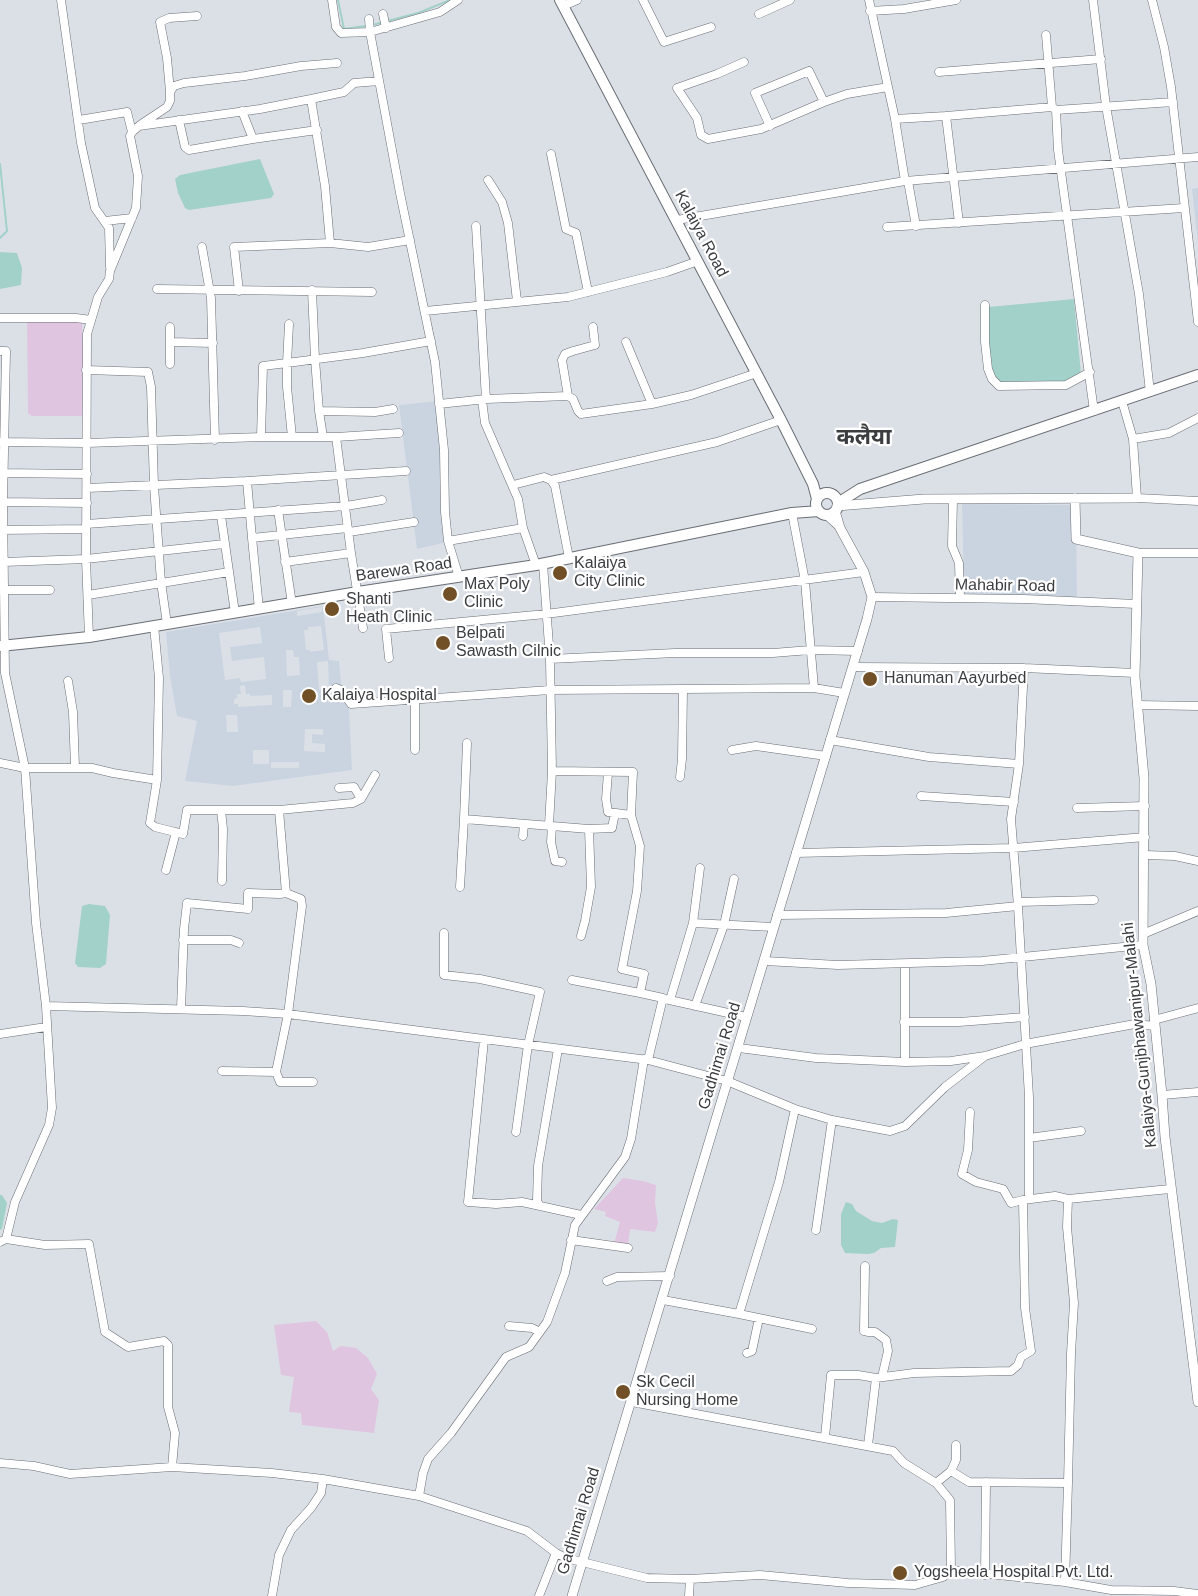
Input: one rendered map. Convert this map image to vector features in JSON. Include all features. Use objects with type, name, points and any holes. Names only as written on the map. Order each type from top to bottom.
[{"type":"main road","name":"Kalaiya Road","points":[[561,3],[826,505]]},
{"type":"main road","points":[[1094,411],[1198,375]]},
{"type":"main road","name":"Barewa Road","points":[[2,646],[89,637],[358,592],[540,565],[792,513],[826,505],[860,489],[1094,411]]},
{"type":"street","points":[[61,0],[95,208],[109,228],[110,279],[98,297],[87,334],[86,559],[89,637]]},
{"type":"street","points":[[332,0],[336,27],[341,33],[440,12],[458,0]]},
{"type":"street","points":[[561,3],[577,0]]},
{"type":"street","points":[[643,0],[663,42],[711,27]]},
{"type":"street","points":[[759,14],[790,0]]},
{"type":"street","points":[[869,0],[916,226]]},
{"type":"street","points":[[870,11],[904,9],[956,0]]},
{"type":"street","points":[[1093,0],[1106,106],[1139,294],[1150,392]]},
{"type":"street","points":[[1152,0],[1164,47],[1173,102],[1198,322]]},
{"type":"street","points":[[110,271],[136,208],[138,176],[130,136],[135,129],[167,107],[170,101],[167,58],[160,22],[169,18],[197,16]]},
{"type":"street","points":[[369,26],[435,362],[444,450],[448,541],[459,577]]},
{"type":"street","points":[[1046,35],[1077,300],[1085,358],[1090,372],[1094,411]]},
{"type":"street","points":[[939,72],[1101,59]]},
{"type":"street","points":[[744,62],[676,88],[697,118],[701,135],[708,139],[747,133],[770,126],[847,94],[888,87]]},
{"type":"street","points":[[170,92],[174,86],[184,83],[337,63]]},
{"type":"street","points":[[770,126],[755,93],[809,71],[824,102]]},
{"type":"street","points":[[135,129],[310,99],[344,92],[354,83],[379,81]]},
{"type":"street","points":[[310,99],[327,198],[330,243]]},
{"type":"street","points":[[895,119],[1173,102]]},
{"type":"street","points":[[242,111],[253,139]]},
{"type":"street","points":[[79,120],[127,112],[135,129]]},
{"type":"street","points":[[946,117],[959,223]]},
{"type":"street","points":[[179,120],[184,147],[189,150],[317,130]]},
{"type":"street","points":[[551,154],[567,229],[576,233],[588,292]]},
{"type":"street","points":[[677,220],[906,181],[1198,157]]},
{"type":"street","points":[[488,180],[501,202],[508,223],[517,301]]},
{"type":"street","points":[[886,227],[1185,208]]},
{"type":"street","points":[[105,221],[132,218]]},
{"type":"street","points":[[476,226],[485,423],[513,485],[523,528],[540,565],[550,659],[551,842],[555,861],[562,862]]},
{"type":"street","points":[[239,291],[234,247],[330,243],[368,247],[410,240]]},
{"type":"street","points":[[202,248],[210,290],[215,440]]},
{"type":"street","points":[[425,311],[568,297],[667,272],[699,261]]},
{"type":"street","points":[[157,289],[372,292]]},
{"type":"street","points":[[312,290],[315,359],[323,437]]},
{"type":"street","points":[[985,305],[988,369],[992,379],[999,386],[1066,385],[1090,372]]},
{"type":"street","points":[[0,318],[91,320]]},
{"type":"street","points":[[289,324],[287,387],[292,437]]},
{"type":"street","points":[[170,327],[170,364]]},
{"type":"street","points":[[568,396],[562,360],[565,354],[595,345],[593,327]]},
{"type":"street","points":[[261,437],[263,366],[363,353],[431,341]]},
{"type":"street","points":[[170,342],[213,343]]},
{"type":"street","points":[[626,342],[652,404]]},
{"type":"street","points":[[0,351],[6,351],[2,442],[4,562],[2,674],[25,768],[36,923],[46,1006],[52,1108],[49,1125],[15,1202],[3,1240],[45,1245],[89,1244],[105,1332],[128,1347],[164,1341],[168,1345],[168,1407],[175,1433],[172,1467]]},
{"type":"street","points":[[86,370],[148,372],[151,387],[154,486],[161,582],[167,624]]},
{"type":"street","points":[[439,404],[484,399],[568,396],[573,399],[581,414],[652,404],[691,395],[757,374]]},
{"type":"street","points":[[1122,401],[1133,439],[1137,498]]},
{"type":"street","points":[[319,411],[375,412],[393,409]]},
{"type":"street","points":[[1133,439],[1169,433],[1198,418]]},
{"type":"street","points":[[551,480],[717,441],[781,420]]},
{"type":"street","points":[[2,442],[87,443],[261,437],[336,437],[399,433]]},
{"type":"street","points":[[336,437],[363,628]]},
{"type":"street","points":[[87,488],[406,471]]},
{"type":"street","points":[[2,473],[87,474]]},
{"type":"street","points":[[513,485],[544,477],[551,480],[555,486],[569,558]]},
{"type":"street","points":[[247,481],[259,609]]},
{"type":"street","points":[[1075,498],[1076,539],[1138,553],[1198,553]]},
{"type":"street","points":[[872,597],[864,572],[826,505],[924,499],[1137,498],[1198,501]]},
{"type":"street","points":[[952,499],[952,546],[959,562],[960,598]]},
{"type":"street","points":[[2,530],[86,527],[158,519],[346,506],[382,500]]},
{"type":"street","points":[[2,502],[87,503]]},
{"type":"street","points":[[278,510],[292,603]]},
{"type":"street","points":[[792,513],[805,581],[814,688]]},
{"type":"street","points":[[221,516],[235,613]]},
{"type":"street","points":[[252,538],[414,522]]},
{"type":"street","points":[[448,541],[523,528]]},
{"type":"street","points":[[4,562],[86,559],[224,544]]},
{"type":"street","points":[[285,562],[351,553]]},
{"type":"street","name":"Kalaiya-Gunjbhawanipur-Malahi","points":[[1138,553],[1135,673],[1145,806],[1143,945],[1151,984],[1164,1137],[1198,1402]]},
{"type":"street","points":[[88,595],[229,572]]},
{"type":"street","points":[[389,658],[386,628],[546,614],[864,572]]},
{"type":"street","points":[[2,590],[50,590]]},
{"type":"street","name":"Mahabir Road","points":[[872,597],[1024,598],[1136,604]]},
{"type":"street","name":"Gadhimai Road","points":[[572,1596],[663,1300],[727,1081],[739,1048],[746,1017],[765,961],[773,927],[844,693],[854,667],[872,597]]},
{"type":"street","points":[[154,626],[159,678],[157,780],[150,823],[155,827],[183,834],[188,810],[279,810],[353,803],[361,799],[375,775]]},
{"type":"street","points":[[550,659],[675,653],[858,651]]},
{"type":"street","points":[[854,667],[1024,668],[1135,673]]},
{"type":"street","points":[[825,1437],[831,1375],[879,1378],[914,1373],[1011,1371],[1018,1365],[1021,1357],[1031,1352],[1025,1308],[1029,1097],[1022,958],[1011,819],[1019,765],[1024,668]]},
{"type":"street","points":[[68,681],[73,712],[75,767]]},
{"type":"street","points":[[336,688],[341,690],[351,704],[550,690],[814,688],[844,693]]},
{"type":"street","points":[[680,777],[682,690]]},
{"type":"street","points":[[415,699],[415,750]]},
{"type":"street","points":[[1138,705],[1198,706]]},
{"type":"street","points":[[830,740],[929,756],[1019,765]]},
{"type":"street","points":[[460,887],[467,743]]},
{"type":"street","points":[[732,750],[756,746],[826,756]]},
{"type":"street","points":[[0,763],[25,768],[92,768],[157,780]]},
{"type":"street","points":[[552,771],[633,772],[632,815],[640,846],[637,891],[622,969],[644,974],[640,993]]},
{"type":"street","points":[[608,773],[606,799],[608,812],[632,815]]},
{"type":"street","points":[[339,788],[354,787],[361,799]]},
{"type":"street","points":[[921,796],[1014,802]]},
{"type":"street","points":[[1077,808],[1145,806]]},
{"type":"street","points":[[221,810],[222,881]]},
{"type":"street","points":[[279,810],[286,893]]},
{"type":"street","points":[[464,819],[589,829],[612,828],[615,813]]},
{"type":"street","points":[[523,836],[524,824]]},
{"type":"street","points":[[581,936],[591,886],[589,829]]},
{"type":"street","points":[[166,870],[176,832]]},
{"type":"street","points":[[796,853],[1013,849],[1145,837]]},
{"type":"street","points":[[1145,855],[1175,856],[1198,861]]},
{"type":"street","points":[[418,1496],[428,1459],[452,1433],[506,1357],[529,1347],[547,1322],[565,1273],[575,1225],[625,1157],[631,1139],[646,1059],[693,923],[700,868]]},
{"type":"street","points":[[695,1006],[724,925],[734,879]]},
{"type":"street","points":[[182,1009],[183,940],[187,903],[248,909],[248,893],[286,893],[300,899],[303,906],[288,1014],[276,1072],[280,1082],[314,1082]]},
{"type":"street","points":[[777,915],[946,913],[1018,904],[1094,900]]},
{"type":"street","points":[[1143,934],[1198,911]]},
{"type":"street","points":[[693,923],[773,927]]},
{"type":"street","points":[[444,933],[444,975],[480,979],[540,992],[528,1045],[516,1132]]},
{"type":"street","points":[[183,940],[231,940],[239,943]]},
{"type":"street","points":[[765,961],[838,965],[905,964],[1022,958],[1143,945]]},
{"type":"street","points":[[905,964],[905,1062]]},
{"type":"street","points":[[572,980],[746,1017]]},
{"type":"street","points":[[46,1006],[288,1014],[646,1059],[727,1081],[795,1109],[832,1120],[890,1131],[905,1126],[945,1087],[985,1056]]},
{"type":"street","points":[[739,1048],[816,1058],[905,1062],[965,1060],[1025,1044],[1135,1024],[1155,1023],[1198,1008]]},
{"type":"street","points":[[904,1022],[959,1022],[1025,1017]]},
{"type":"street","points":[[0,1034],[46,1027]]},
{"type":"street","points":[[484,1040],[468,1202],[496,1204],[522,1202],[581,1215]]},
{"type":"street","points":[[540,1206],[537,1201],[538,1166],[558,1049]]},
{"type":"street","points":[[222,1071],[276,1072]]},
{"type":"street","points":[[1162,1095],[1198,1092]]},
{"type":"street","points":[[740,1314],[778,1182],[795,1109]]},
{"type":"street","points":[[970,1112],[968,1150],[962,1174],[976,1182],[1003,1190],[1011,1203],[1055,1196],[1068,1199],[1170,1189]]},
{"type":"street","points":[[816,1230],[832,1120]]},
{"type":"street","points":[[1029,1138],[1081,1131]]},
{"type":"street","points":[[1065,1582],[1074,1303],[1067,1227],[1068,1199]]},
{"type":"street","points":[[571,1240],[628,1248]]},
{"type":"street","points":[[865,1266],[866,1332],[875,1332],[886,1340],[888,1351],[879,1378],[868,1445]]},
{"type":"street","points":[[607,1281],[617,1277],[670,1275]]},
{"type":"street","points":[[663,1300],[812,1329]]},
{"type":"street","points":[[747,1353],[752,1351],[759,1318]]},
{"type":"street","points":[[509,1326],[532,1328],[540,1332]]},
{"type":"street","points":[[632,1402],[893,1451],[904,1463],[936,1483],[950,1500],[951,1570]]},
{"type":"street","points":[[936,1483],[951,1472],[956,1460],[956,1445]]},
{"type":"street","points":[[0,1463],[34,1466],[70,1474],[172,1467],[272,1473],[323,1479],[418,1496],[527,1531],[555,1553],[582,1563],[647,1578],[690,1579],[760,1575],[848,1583],[915,1585],[943,1577],[951,1570],[1065,1582],[1111,1590],[1174,1591],[1198,1594]]},
{"type":"street","points":[[951,1472],[966,1481],[1068,1483]]},
{"type":"street","points":[[272,1596],[279,1555],[291,1530],[321,1493],[323,1479]]},
{"type":"street","points":[[985,1575],[986,1482]]},
{"type":"street","points":[[539,1596],[555,1553]]},
{"type":"street","points":[[689,1596],[690,1579]]},
{"type":"shaded area","points":[[260,159],[274,194],[271,198],[189,210],[185,208],[175,179],[180,175]]},
{"type":"shaded area","points":[[1198,188],[1198,243],[1192,189]]},
{"type":"shaded area","points":[[0,252],[17,253],[22,268],[21,285],[0,289]]},
{"type":"shaded area","points":[[1074,299],[1081,374],[1063,382],[1000,384],[993,374],[988,344],[989,307]]},
{"type":"shaded area","points":[[27,320],[82,320],[85,416],[32,416],[28,413]]},
{"type":"shaded area","points":[[437,401],[447,542],[417,549],[399,405]]},
{"type":"shaded area","points":[[962,504],[1076,505],[1077,600],[964,593]]},
{"type":"shaded area","name":"Kalaiya Hospital","points":[[323,606],[329,660],[339,661],[342,693],[349,709],[352,770],[233,786],[185,781],[197,721],[177,716],[166,632]],"holes":[[[322,607],[322,612],[297,616],[297,611]],[[321,626],[324,650],[310,652],[306,650],[304,630],[308,630],[308,627]],[[260,627],[262,643],[230,647],[232,661],[264,657],[266,679],[241,682],[240,678],[225,680],[219,633]],[[286,650],[293,650],[294,657],[299,657],[300,675],[287,676]],[[328,661],[329,689],[319,690],[317,662]],[[245,685],[246,694],[250,696],[272,695],[272,705],[238,707],[238,704],[234,704],[234,699],[237,698],[237,694],[241,694],[240,686]],[[283,690],[292,690],[291,707],[283,707]],[[226,715],[237,715],[238,732],[227,732]],[[305,729],[323,729],[323,735],[312,734],[312,743],[325,744],[325,752],[304,751]],[[253,750],[269,750],[269,764],[253,764]],[[271,762],[299,762],[299,768],[271,768]]]},
{"type":"shaded area","points":[[89,904],[105,906],[110,915],[106,964],[100,968],[78,967],[75,963],[82,906]]},
{"type":"shaded area","points":[[623,1178],[656,1185],[655,1203],[658,1223],[655,1232],[630,1229],[628,1245],[614,1244],[620,1222],[605,1216],[606,1212],[594,1209]]},
{"type":"shaded area","points":[[0,1195],[7,1203],[0,1230]]},
{"type":"shaded area","points":[[846,1202],[852,1204],[856,1211],[872,1221],[882,1223],[893,1219],[898,1220],[895,1247],[881,1248],[868,1254],[845,1253],[841,1245],[841,1214]]},
{"type":"shaded area","points":[[316,1321],[327,1332],[333,1351],[341,1346],[356,1348],[368,1358],[377,1374],[371,1389],[379,1400],[374,1433],[302,1425],[301,1413],[289,1412],[294,1377],[281,1375],[274,1325]]},
{"type":"waterway","points":[[338,0],[344,29],[372,25],[418,13],[450,0]]},
{"type":"waterway","points":[[0,164],[7,231],[0,238]]},
{"type":"place","name":"Kalaiya City Clinic","points":[[560,573]]},
{"type":"place","name":"Max Poly Clinic","points":[[450,594]]},
{"type":"place","name":"Shanti Heath Clinic","points":[[332,609]]},
{"type":"place","name":"Belpati Sawasth Cilnic","points":[[443,643]]},
{"type":"place","name":"Hanuman Aayurbed","points":[[870,679]]},
{"type":"place","name":"Kalaiya Hospital","points":[[309,696]]},
{"type":"place","name":"Sk Cecil Nursing Home","points":[[623,1392]]},
{"type":"place","name":"Yogsheela Hospital Pvt. Ltd.","points":[[900,1573]]},
{"type":"district","name":"कलैया","points":[[864,438]]}]
